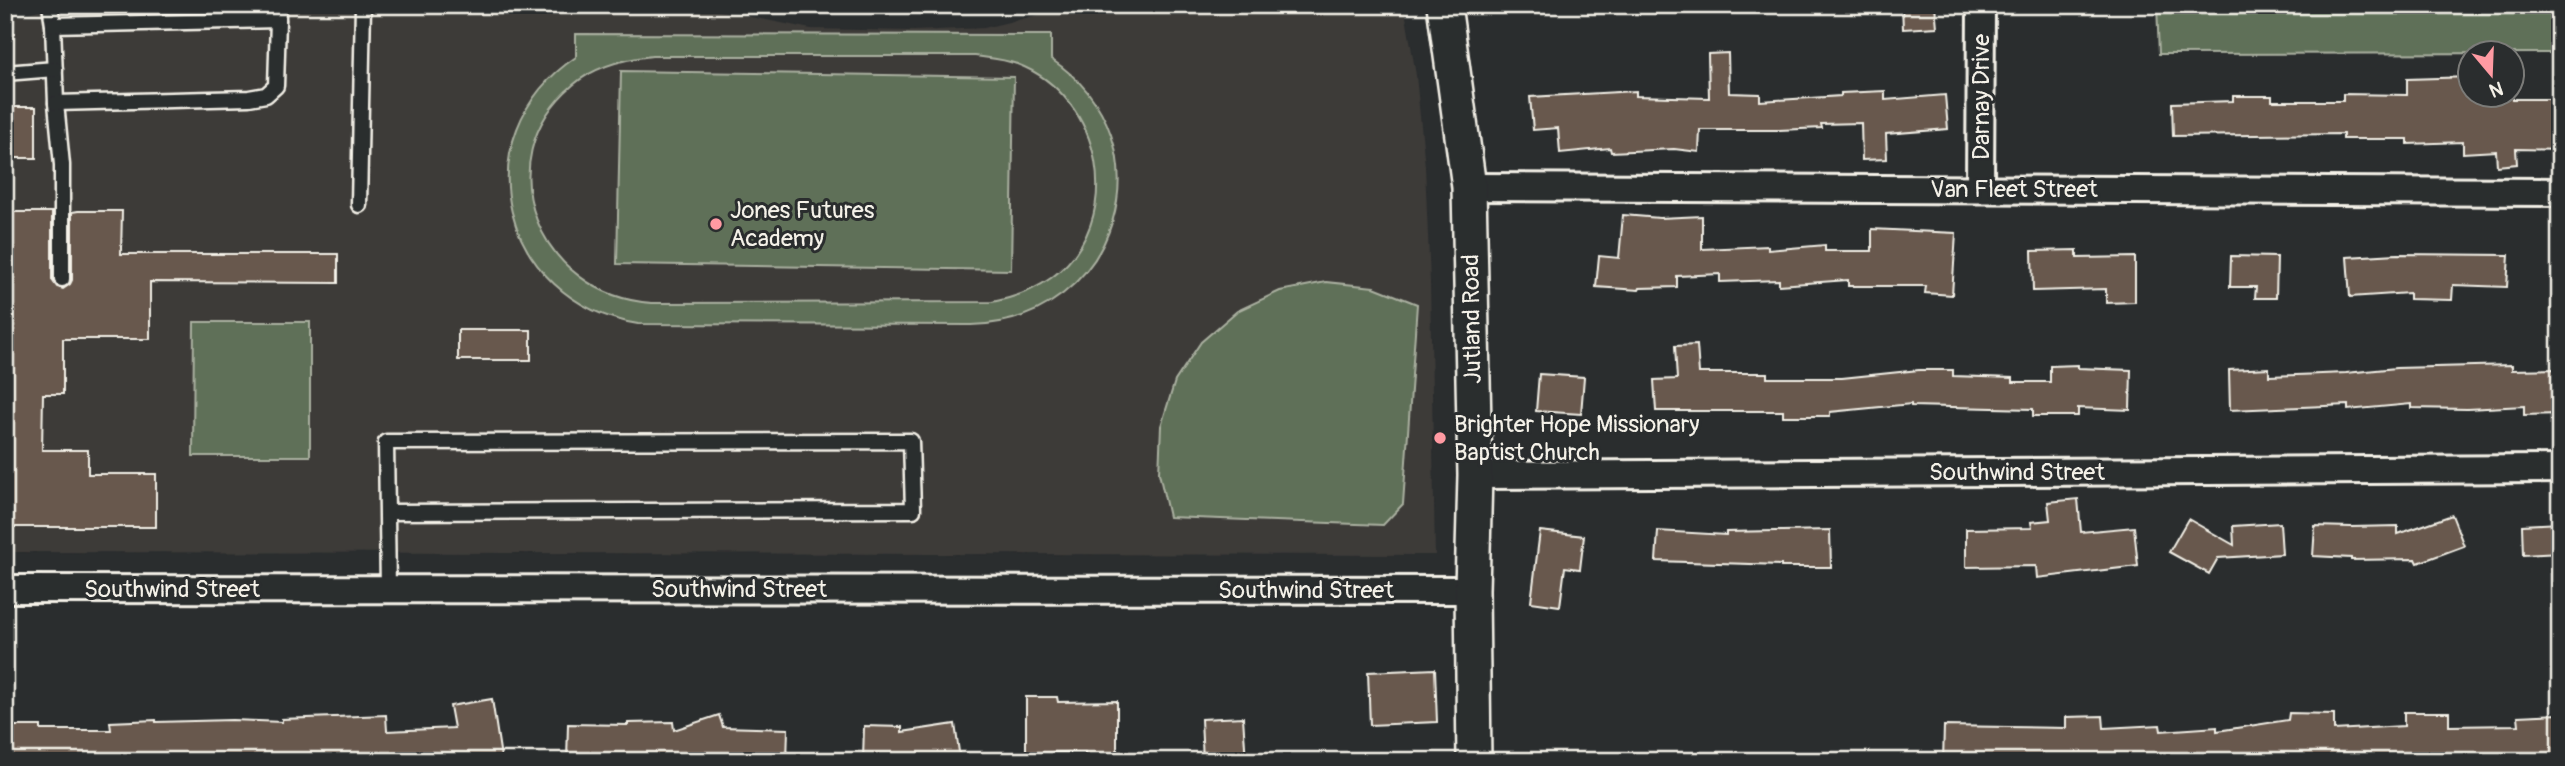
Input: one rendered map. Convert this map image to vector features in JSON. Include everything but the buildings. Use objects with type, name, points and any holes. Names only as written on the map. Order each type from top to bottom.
[{"type":"street","name":"Jutland Road","points":[[1444,5],[1469,187],[1475,475],[1472,590],[1474,761]]},
{"type":"street","name":"Darnay Drive","points":[[1980,189],[1981,5]]},
{"type":"street","name":"Van Fleet Street","points":[[1469,187],[2560,192]]},
{"type":"street","name":"Southwind Street","points":[[1475,475],[2560,469]]},
{"type":"street","name":"Southwind Street","points":[[5,589],[1472,590]]},
{"type":"lane","points":[[50,5],[62,164],[62,279]]},
{"type":"lane","points":[[359,205],[363,5]]},
{"type":"lane","points":[[53,25],[278,13],[276,86],[266,94],[249,98],[56,103]]},
{"type":"lane","points":[[5,73],[55,69]]},
{"type":"lane","points":[[387,512],[913,510],[911,441],[386,442],[388,589]]},
{"type":"shaded area","name":"Jones Futures Academy","points":[[55,5],[692,5],[811,29],[913,31],[984,28],[1078,5],[1404,5],[1416,75],[1425,166],[1435,555],[5,552],[5,20]]},
{"type":"green space","points":[[2157,5],[2560,5],[2560,53],[2526,53],[2526,38],[2456,38],[2456,53],[2159,54]]},
{"type":"green space","points":[[576,34],[1051,35],[1051,59],[1089,94],[1111,135],[1118,178],[1112,222],[1093,261],[1063,294],[1022,316],[971,325],[638,324],[591,309],[554,284],[527,250],[512,211],[508,170],[517,129],[539,90],[576,57]],"holes":[[[652,56],[975,56],[1012,62],[1046,80],[1069,103],[1086,131],[1095,162],[1097,194],[1090,225],[1075,254],[1051,278],[1023,293],[992,302],[652,303],[613,295],[580,277],[554,251],[537,220],[529,186],[532,150],[546,116],[573,85],[610,64]]]},
{"type":"green space","points":[[621,71],[1014,77],[1011,270],[617,264]]},
{"type":"green space","points":[[1326,282],[1374,287],[1417,304],[1403,504],[1383,525],[1169,517],[1159,473],[1161,426],[1175,381],[1201,342],[1237,311],[1280,291]]},
{"type":"green space","points":[[194,322],[310,322],[310,456],[193,456]]},
{"type":"place","name":"Jones Futures Academy","points":[[716,224]]},
{"type":"place","name":"Brighter Hope Missionary Baptist Church","points":[[1440,438]]}]
